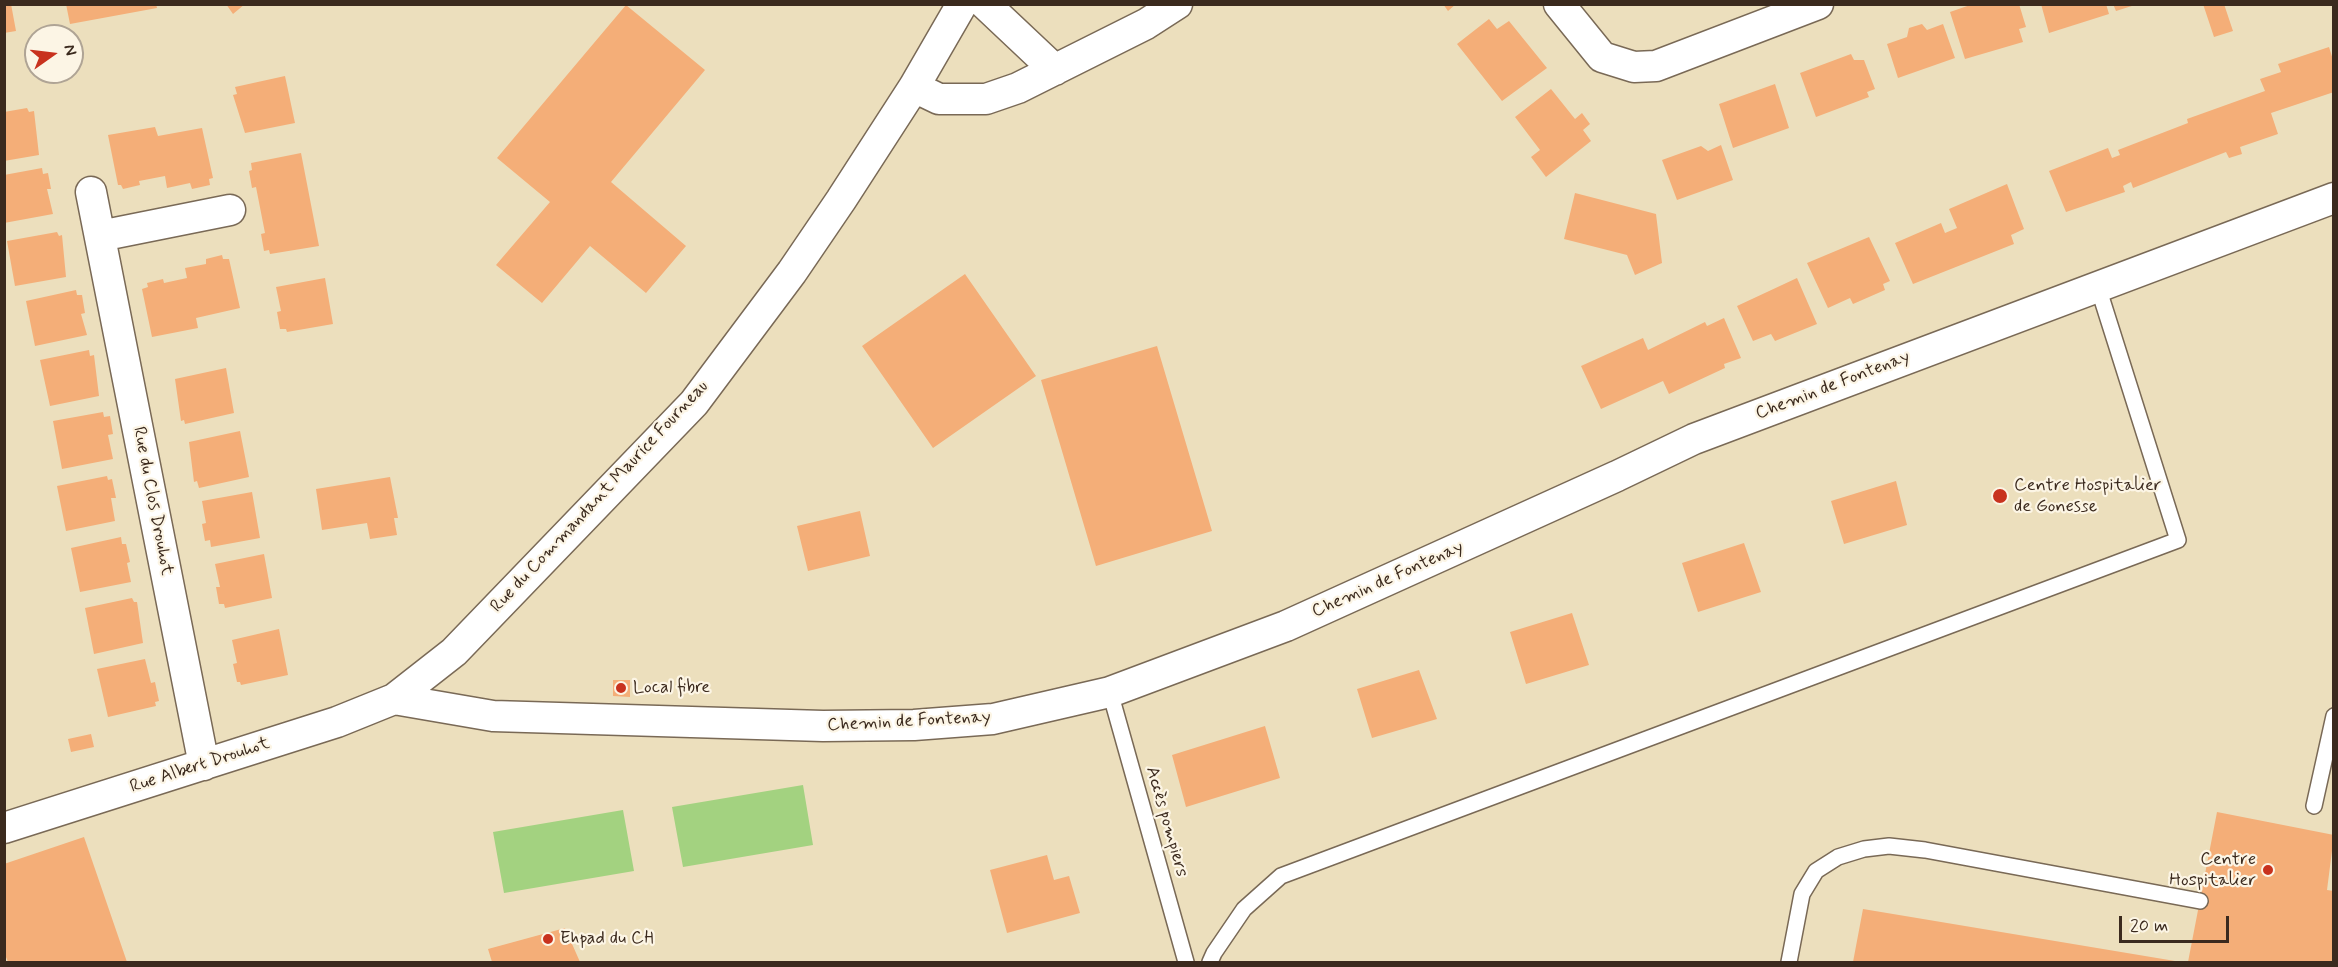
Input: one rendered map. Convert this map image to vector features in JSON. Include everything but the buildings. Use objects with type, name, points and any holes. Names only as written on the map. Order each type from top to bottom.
[{"type":"street","name":"Rue du Commandant Maurice Fourneau","points":[[394,699],[454,652],[694,403],[792,272],[914,87],[962,4]]},
{"type":"street","points":[[985,4],[1055,70]]},
{"type":"street","points":[[914,87],[939,99],[986,99],[1018,88],[1055,70],[1177,4]]},
{"type":"street","points":[[1559,4],[1602,57],[1634,67],[1656,66],[1818,4]]},
{"type":"street","name":"Rue du Clos Drouhot","points":[[91,192],[204,765]]},
{"type":"street","name":"Chemin de Fontenay","points":[[394,699],[493,716],[823,726],[914,725],[993,719],[1110,692],[1286,626],[1607,481],[1694,439],[2334,198]]},
{"type":"street","points":[[100,236],[230,210]]},
{"type":"street","name":"Rue Albert Drouhot","points":[[4,828],[337,722],[394,699]]},
{"type":"lane","points":[[1210,963],[1214,953],[1244,909],[1281,876],[2178,540],[2098,286]]},
{"type":"lane","name":"Accès pompiers","points":[[1110,692],[1186,963]]},
{"type":"lane","points":[[2314,806],[2334,716]]},
{"type":"lane","points":[[1789,963],[1802,894],[1816,871],[1838,857],[1864,849],[1889,846],[1925,850],[2200,901]]},
{"type":"green space","points":[[803,785],[813,845],[683,867],[672,807]]},
{"type":"green space","points":[[623,810],[634,871],[504,893],[493,832]]},
{"type":"place","name":"Centre Hospitalier de Gonesse","points":[[2000,496]]},
{"type":"place","name":"Local fibre","points":[[621,688]]},
{"type":"place","name":"Centre Hospitalier","points":[[2268,870]]},
{"type":"place","name":"Ehpad du CH","points":[[548,939]]}]
